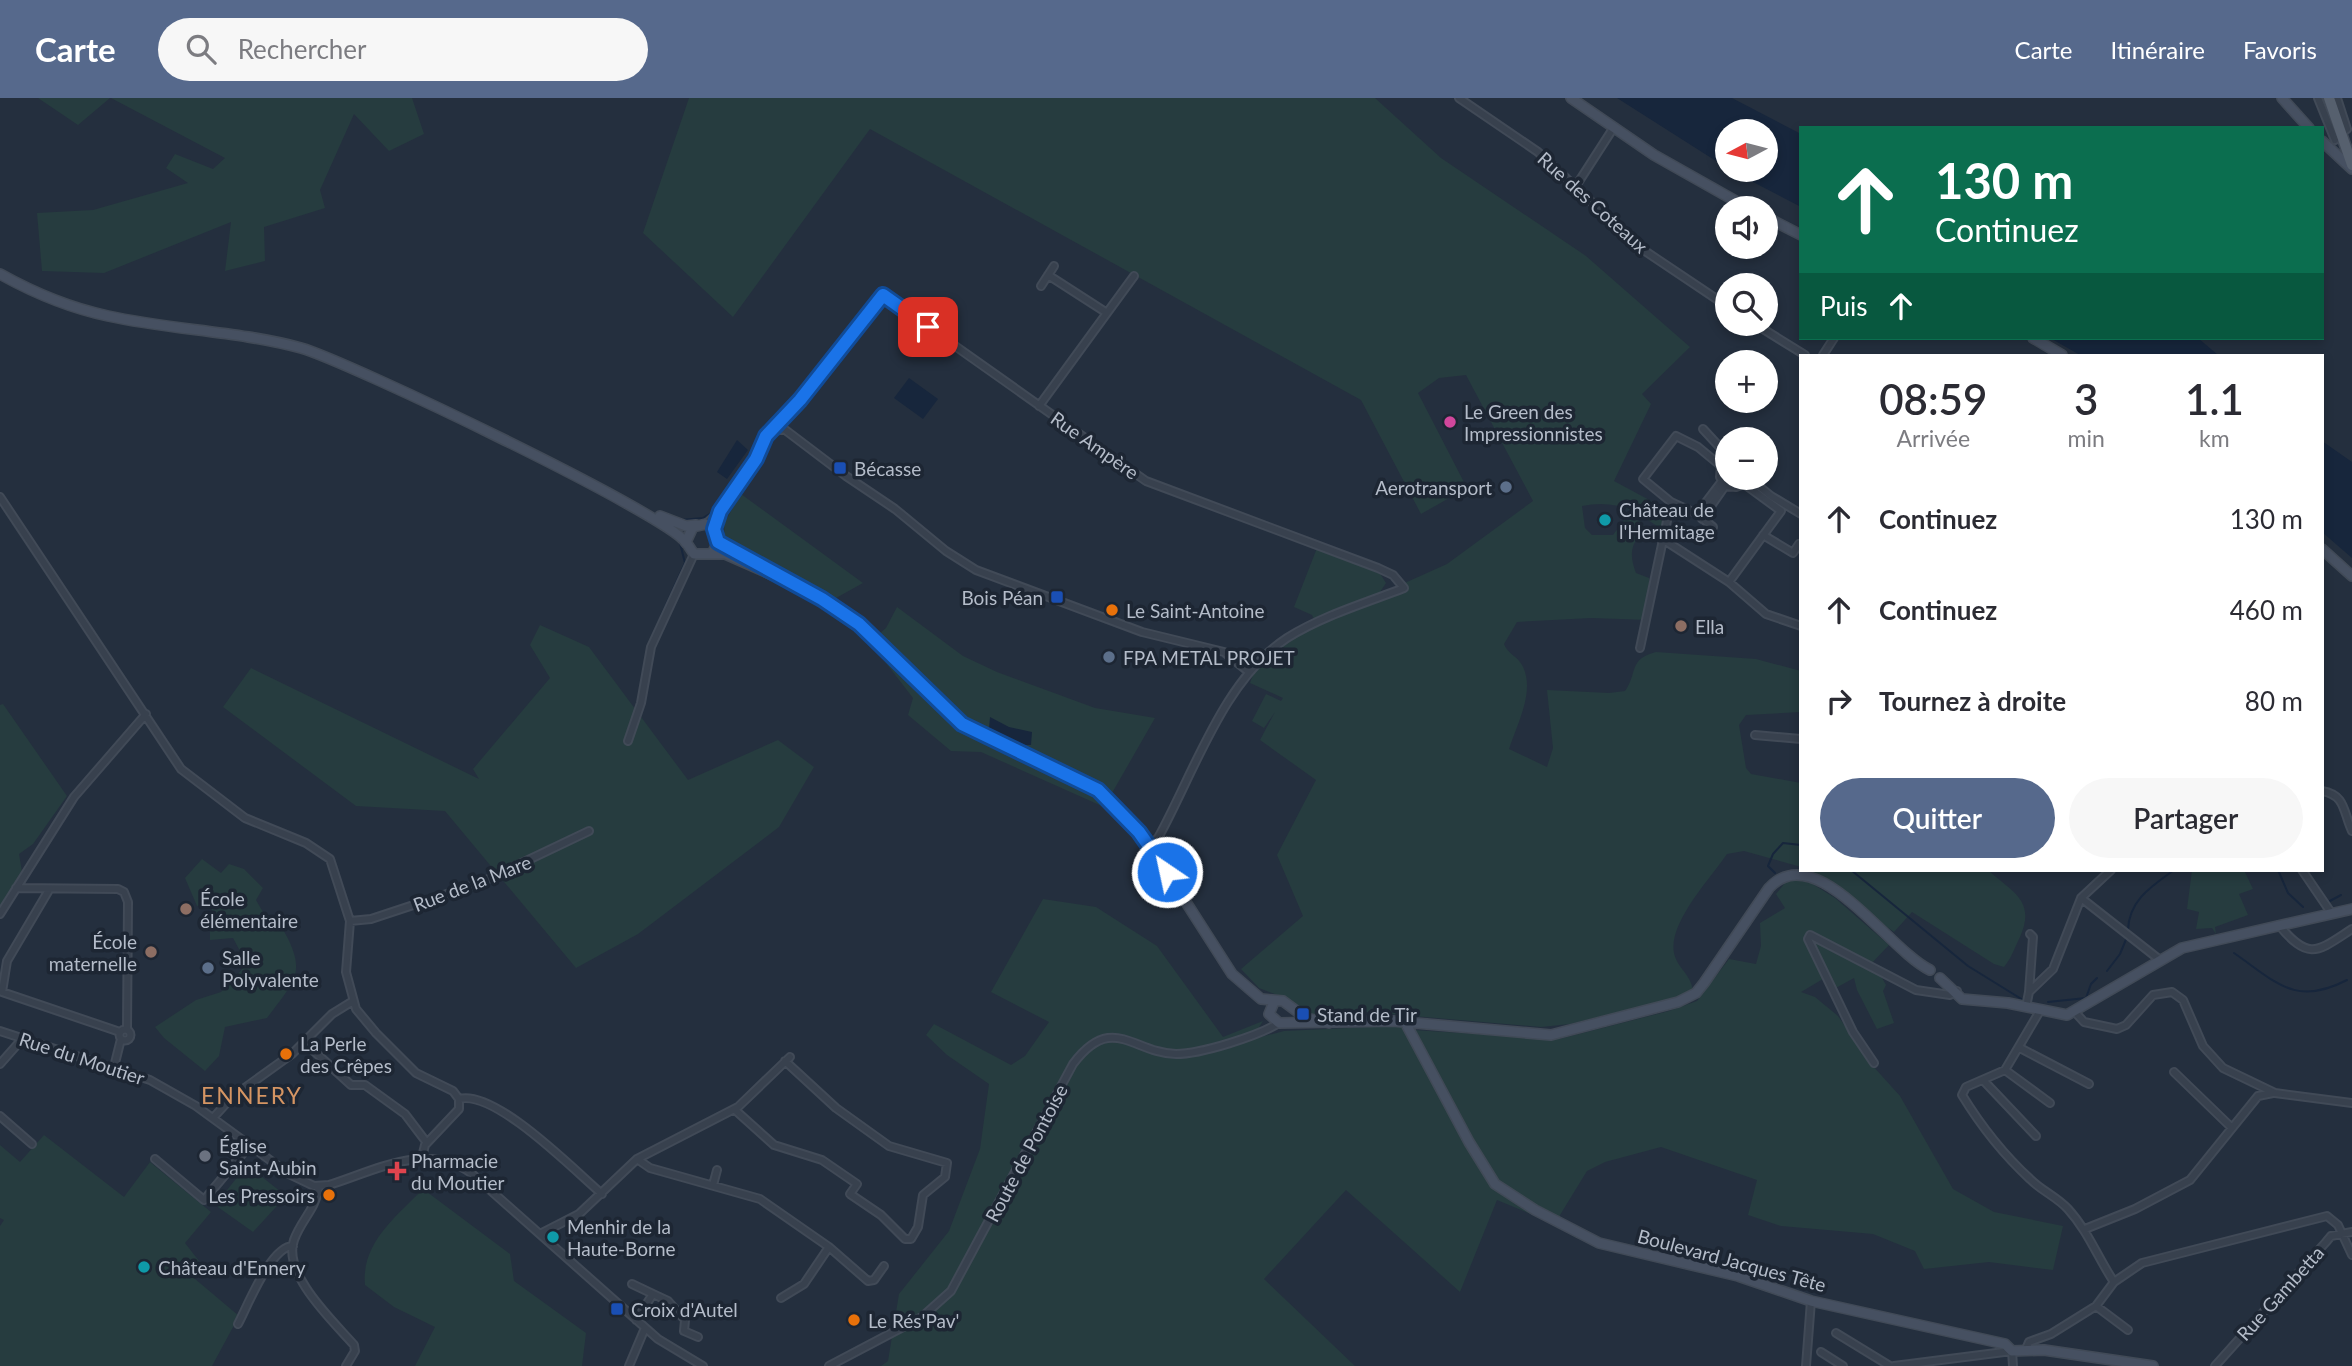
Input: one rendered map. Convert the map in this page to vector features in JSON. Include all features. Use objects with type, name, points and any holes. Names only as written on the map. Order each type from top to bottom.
[{"type":"main road","points":[[1571,98],[1681,171],[1726,196]]},
{"type":"main road","points":[[2282,98],[2307,126]]},
{"type":"main road","points":[[2329,98],[2339,137],[2347,150],[2352,167]]},
{"type":"main road","points":[[2325,144],[2339,137]]},
{"type":"main road","points":[[2325,144],[2347,150]]},
{"type":"main road","points":[[2325,144],[2352,167]]},
{"type":"main road","points":[[1778,223],[1799,234]]},
{"type":"main road","points":[[0,274],[46,297],[86,311],[274,342],[329,358],[623,500],[682,525],[706,526]]},
{"type":"main road","points":[[2037,340],[2060,354]]},
{"type":"main road","points":[[623,500],[675,531],[694,554],[704,556],[713,552],[718,542]]},
{"type":"main road","points":[[706,526],[718,542],[822,599],[859,624],[962,724],[1069,774],[1096,792],[1148,847],[1227,968],[1256,995],[1274,1002],[1285,1002],[1291,1010],[1306,1018],[1329,1023]]},
{"type":"main road","points":[[687,545],[687,534],[706,526]]},
{"type":"main road","points":[[2324,551],[2352,576]]},
{"type":"main road","points":[[713,552],[779,577]]},
{"type":"main road","points":[[1148,847],[1217,964],[1239,989],[1281,1022],[1405,1022],[1537,1035],[1558,1033],[1687,998],[1704,983],[1751,913],[1780,877],[1796,872],[1806,873],[1828,885],[1955,992],[1975,999],[2064,1015],[2075,1012],[2162,958],[2196,944],[2352,909]]},
{"type":"main road","points":[[1270,1015],[1274,1002]]},
{"type":"main road","points":[[1281,1022],[1289,1018],[1291,1010]]},
{"type":"main road","name":"Boulevard Jacques Tête","points":[[1405,1022],[1469,1142],[1501,1190],[1599,1243],[1738,1276],[1811,1301],[2005,1344],[2012,1350],[2026,1349],[2153,1366]]},
{"type":"street","name":"Rue des Coteaux","points":[[1459,98],[1538,152],[1642,249],[1715,298]]},
{"type":"street","points":[[2318,98],[2339,137],[2347,129],[2337,98]]},
{"type":"street","points":[[1576,186],[1614,128]]},
{"type":"street","points":[[1041,286],[1054,266]]},
{"type":"street","points":[[1048,275],[1107,313]]},
{"type":"street","points":[[1039,406],[1134,276]]},
{"type":"street","name":"Rue Ampère","points":[[775,429],[883,295],[1146,481],[1387,572],[1404,588],[1316,623],[1271,650],[1249,672]]},
{"type":"street","points":[[1774,336],[1803,354]]},
{"type":"street","points":[[706,526],[720,511],[756,459],[766,436],[775,429],[785,429],[846,477],[895,509],[946,551],[976,570],[1142,632],[1224,652],[1249,672],[1226,706],[1158,838],[1148,847]]},
{"type":"street","points":[[1703,429],[1715,442]]},
{"type":"street","points":[[1713,527],[1671,502],[1643,479],[1676,436],[1698,447],[1715,461]]},
{"type":"street","points":[[1699,517],[1718,490]]},
{"type":"street","points":[[1729,582],[1781,511],[1756,490]]},
{"type":"street","points":[[1761,490],[1799,513]]},
{"type":"street","points":[[0,497],[146,714],[174,762],[189,778],[244,818],[306,843],[330,859],[350,921],[346,972],[353,1001],[372,1029],[416,1073],[453,1091],[459,1098],[458,1111],[427,1143],[422,1157]]},
{"type":"street","points":[[1640,648],[1671,502]]},
{"type":"street","points":[[1763,535],[1793,553],[1799,544]]},
{"type":"street","points":[[1664,540],[1729,582],[1766,614],[1799,625]]},
{"type":"street","points":[[628,741],[641,703],[651,647],[694,554]]},
{"type":"street","points":[[0,914],[74,797],[146,714]]},
{"type":"street","points":[[1755,736],[1799,739]]},
{"type":"street","points":[[2324,791],[2335,794],[2342,801],[2352,831]]},
{"type":"street","name":"Rue de la Mare","points":[[350,921],[371,919],[480,883],[589,831]]},
{"type":"street","points":[[2029,992],[2053,969],[2081,898],[2109,872]]},
{"type":"street","points":[[2303,872],[2332,914]]},
{"type":"street","points":[[16,888],[112,889],[124,892],[128,902],[123,1034],[114,1067]]},
{"type":"street","points":[[49,890],[6,961],[2,990],[5,995],[123,1034]]},
{"type":"street","points":[[2081,898],[2162,958]]},
{"type":"street","points":[[2278,925],[2311,951],[2318,951],[2352,929]]},
{"type":"street","points":[[2023,1006],[2029,992],[2033,937],[2030,934]]},
{"type":"street","points":[[1874,1063],[1853,1032],[1808,939],[1810,935],[1916,990],[1949,995],[1955,992]]},
{"type":"street","points":[[2075,1012],[2084,1022],[2117,1029],[2126,1025],[2155,993],[2172,992],[2183,1000],[2203,1046],[2214,1061],[2275,1093]]},
{"type":"street","points":[[213,1118],[232,1097],[304,1042],[332,1014],[353,1001]]},
{"type":"street","points":[[2041,1009],[2005,1070],[1961,1092],[1976,1118],[2032,1182],[2058,1198],[2085,1229],[2095,1255],[2114,1282]]},
{"type":"street","points":[[1258,1032],[1270,1015]]},
{"type":"street","name":"Route de Pontoise","points":[[829,1366],[922,1317],[951,1291],[1073,1064],[1088,1048],[1116,1038],[1166,1053],[1187,1053],[1258,1032],[1281,1022]]},
{"type":"street","name":"Rue du Moutier","points":[[0,1031],[160,1084],[213,1118],[289,1174],[319,1187]]},
{"type":"street","points":[[0,1064],[23,1038]]},
{"type":"street","points":[[304,1042],[351,1085],[365,1085],[405,1114],[427,1143]]},
{"type":"street","points":[[2020,1048],[2089,1084]]},
{"type":"street","points":[[540,1234],[570,1221],[637,1159],[734,1109],[787,1059],[836,1108],[889,1146],[947,1163],[945,1177],[927,1190],[922,1198],[918,1227],[907,1240],[872,1208],[850,1194],[857,1184],[822,1160],[774,1145],[734,1109]]},
{"type":"street","points":[[2005,1070],[2050,1103]]},
{"type":"street","points":[[2174,1072],[2232,1128]]},
{"type":"street","points":[[1983,1080],[2036,1136]]},
{"type":"street","points":[[2085,1229],[2135,1209],[2190,1180],[2259,1094],[2275,1093],[2352,1103]]},
{"type":"street","points":[[459,1098],[472,1097],[494,1106],[602,1194]]},
{"type":"street","points":[[0,1116],[32,1144]]},
{"type":"street","points":[[155,1159],[205,1200],[250,1145]]},
{"type":"street","points":[[346,1366],[355,1351],[354,1345],[306,1288],[296,1268],[293,1246],[317,1203],[319,1187],[422,1157],[440,1157],[460,1165],[645,1328],[667,1346],[703,1366]]},
{"type":"street","points":[[637,1159],[650,1168],[760,1199],[829,1247],[868,1281],[873,1280],[884,1266]]},
{"type":"street","points":[[713,1185],[717,1170]]},
{"type":"street","points":[[2026,1349],[2029,1342],[2051,1334],[2096,1306],[2114,1282],[2143,1263],[2326,1216],[2338,1225],[2352,1255]]},
{"type":"street","name":"Rue Gambetta","points":[[2215,1366],[2331,1236],[2352,1232]]},
{"type":"street","points":[[238,1324],[273,1258],[287,1246],[293,1246]]},
{"type":"street","points":[[781,1298],[804,1284],[829,1247]]},
{"type":"street","points":[[632,1284],[668,1301],[685,1320],[684,1331],[698,1337]]},
{"type":"street","points":[[636,1320],[653,1294]]},
{"type":"street","points":[[1806,1366],[1811,1301]]},
{"type":"street","points":[[2096,1306],[2128,1330]]},
{"type":"street","points":[[629,1366],[645,1328]]},
{"type":"street","points":[[1836,1333],[1892,1366],[1948,1362],[2012,1350],[2013,1366]]},
{"type":"street","points":[[1821,1352],[1843,1366]]},
{"type":"green space","points":[[38,98],[110,98],[78,125]]},
{"type":"green space","points":[[111,98],[412,98],[424,134],[389,151],[354,114],[320,190],[325,208],[264,227],[265,261],[225,271],[231,222],[104,273],[42,271],[37,213],[93,210],[188,183],[166,168],[175,154],[213,169],[225,158]]},
{"type":"green space","points":[[689,98],[1375,98],[1441,158],[1586,256],[1690,347],[1642,394],[1651,404],[1614,481],[1666,509],[1661,529],[1642,516],[1615,505],[1582,506],[1585,528],[1592,535],[1613,535],[1627,516],[1642,522],[1646,530],[1634,544],[1632,560],[1636,573],[1649,578],[1649,620],[1591,618],[1517,622],[1504,644],[1522,665],[1527,685],[1524,707],[1509,749],[1547,767],[1553,748],[1547,690],[1609,693],[1625,691],[1637,663],[1656,652],[1756,659],[1799,670],[1799,712],[1746,715],[1739,725],[1746,768],[1751,774],[1799,783],[1799,866],[1744,851],[1727,854],[1701,888],[1677,928],[1674,953],[1690,980],[1693,991],[1678,997],[1570,1024],[1541,1027],[1366,1012],[1361,1017],[1305,1014],[1280,996],[1259,988],[1241,969],[1303,916],[1277,855],[1316,780],[1260,740],[1275,712],[1264,728],[1252,721],[1266,694],[1281,701],[1283,698],[1250,683],[1256,666],[1316,623],[1312,615],[1294,607],[1317,548],[1379,572],[1386,583],[1378,595],[1447,564],[1533,501],[1466,375],[1439,378],[1418,393],[1467,488],[1421,514],[1361,400],[870,129],[733,317],[643,233]]},
{"type":"green space","points":[[741,494],[863,583],[836,598],[725,539],[724,523]]},
{"type":"green space","points":[[897,607],[963,656],[997,672],[1095,708],[1155,718],[1104,807],[981,752],[951,751],[908,715],[913,698],[879,654],[873,639],[886,628]]},
{"type":"green space","points":[[540,625],[589,647],[688,780],[778,740],[814,767],[779,827],[638,934],[576,968],[445,811],[356,806],[223,707],[251,668],[479,779],[473,769],[550,678],[530,645]]},
{"type":"green space","points":[[3,704],[67,796],[33,844],[19,854],[22,872],[0,906],[0,705]]},
{"type":"green space","points":[[202,859],[221,873],[229,864],[244,869],[263,888],[256,900],[271,926],[281,926],[296,965],[291,984],[267,1018],[225,1027],[219,1056],[205,1071],[164,1038],[155,1027],[196,1000],[221,992],[247,964],[233,938],[210,940],[210,925],[218,920],[208,904],[197,906],[185,878]]},
{"type":"green space","points":[[1811,872],[1990,872],[2019,898],[2025,914],[2020,937],[2004,967],[1994,964],[1912,912],[1894,932]]},
{"type":"green space","points":[[2192,872],[2245,872],[2253,889],[2239,894],[2248,915],[2215,927],[2216,934],[2212,928],[2196,929],[2199,912],[2187,909]]},
{"type":"green space","points":[[1798,875],[1835,898],[1889,945],[1868,967],[1881,976],[1886,985],[1883,991],[1894,1023],[1877,1029],[1857,990],[1854,978],[1834,989],[1828,976],[1801,992],[1815,997],[1838,1016],[1872,1065],[1900,1096],[1953,1189],[1994,1212],[2063,1226],[2053,1270],[1989,1262],[1924,1269],[1915,1251],[1873,1234],[1781,1226],[1748,1215],[1757,1180],[1661,1147],[1605,1162],[1587,1171],[1560,1215],[1560,1226],[1497,1200],[1460,1292],[1346,1190],[1264,1279],[1355,1366],[881,1366],[888,1361],[899,1294],[949,1231],[980,1149],[989,1084],[947,1055],[926,1035],[934,1024],[1011,1065],[1025,1056],[1049,1022],[991,992],[1043,899],[1096,907],[1157,946],[1223,1037],[1263,1021],[1257,1038],[1284,1031],[1390,1026],[1403,1027],[1422,1043],[1413,1030],[1559,1039],[1669,1011],[1697,1001],[1729,959],[1756,964],[1761,946],[1760,923],[1785,908],[1776,894],[1790,877]]},
{"type":"green space","points":[[44,1135],[124,1197],[150,1162],[211,1212],[185,1243],[199,1261],[188,1273],[239,1316],[212,1366],[0,1366],[0,1226],[4,1220],[0,1218],[0,1145],[20,1162]]},
{"type":"green space","points":[[247,1165],[286,1196],[253,1232],[215,1205]]},
{"type":"green space","points":[[423,1189],[510,1254],[514,1281],[586,1333],[582,1366],[415,1366],[435,1327],[394,1307],[365,1285],[365,1270],[374,1244],[382,1232]]},
{"type":"water","points":[[1617,98],[1732,98],[1772,119],[1715,119],[1715,160]]},
{"type":"water","points":[[1778,122],[1799,133],[1799,206],[1753,182],[1778,182]]},
{"type":"water","points":[[2054,340],[2200,340],[2217,354],[2078,354]]},
{"type":"water","points":[[909,378],[938,399],[923,419],[894,398]]},
{"type":"water","points":[[737,440],[748,450],[727,479],[717,472]]},
{"type":"water","points":[[2324,442],[2352,462],[2352,558],[2324,534]]},
{"type":"water","points":[[990,717],[1009,727],[1032,732],[1031,745],[1022,745],[989,728]]},
{"type":"waterway","points":[[681,520],[703,518],[711,513],[755,447]]},
{"type":"waterway","points":[[661,616],[685,563],[680,543]]},
{"type":"waterway","points":[[1775,873],[1768,866],[1773,854],[1783,843],[1799,845]]},
{"type":"waterway","points":[[1853,872],[1968,966],[2023,1000]]},
{"type":"waterway","points":[[2128,930],[2129,919],[2137,902],[2171,872]]},
{"type":"waterway","points":[[2279,872],[2288,893],[2303,907]]},
{"type":"waterway","points":[[2328,902],[2341,895]]},
{"type":"waterway","points":[[2107,971],[2120,954],[2127,937]]},
{"type":"waterway","points":[[2234,953],[2274,981],[2299,991],[2329,988],[2347,980]]},
{"type":"waterway","points":[[2048,1002],[2086,998],[2091,984],[2097,978]]},
{"type":"place","name":"Le Green des Impressionnistes","points":[[1450,422]]},
{"type":"place","name":"Bécasse","points":[[840,468]]},
{"type":"place","name":"Aerotransport","points":[[1506,487]]},
{"type":"place","name":"Château de l'Hermitage","points":[[1605,520]]},
{"type":"place","name":"Bois Péan","points":[[1057,597]]},
{"type":"place","name":"Le Saint-Antoine","points":[[1112,610]]},
{"type":"place","name":"Ella","points":[[1681,626]]},
{"type":"place","name":"FPA METAL PROJET","points":[[1109,657]]},
{"type":"place","name":"École élémentaire","points":[[186,909]]},
{"type":"place","name":"École maternelle","points":[[151,952]]},
{"type":"place","name":"Salle Polyvalente","points":[[208,968]]},
{"type":"place","name":"Stand de Tir","points":[[1303,1014]]},
{"type":"place","name":"La Perle des Crêpes","points":[[286,1054]]},
{"type":"place","name":"Église Saint-Aubin","points":[[205,1156]]},
{"type":"place","name":"Pharmacie du Moutier","points":[[397,1171]]},
{"type":"place","name":"Les Pressoirs","points":[[329,1195]]},
{"type":"place","name":"Menhir de la Haute-Borne","points":[[553,1237]]},
{"type":"place","name":"Château d'Ennery","points":[[144,1267]]},
{"type":"place","name":"Croix d'Autel","points":[[617,1309]]},
{"type":"place","name":"Le Rés'Pav'","points":[[854,1320]]},
{"type":"district","name":"ENNERY","points":[[252,1095]]},
{"type":"route","points":[[928,327],[883,295],[800,400],[766,436],[756,459],[720,511],[714,529],[718,542],[822,599],[859,624],[892,654],[935,701],[962,724],[991,740],[1077,777],[1098,790],[1139,832],[1167,872]]}]
